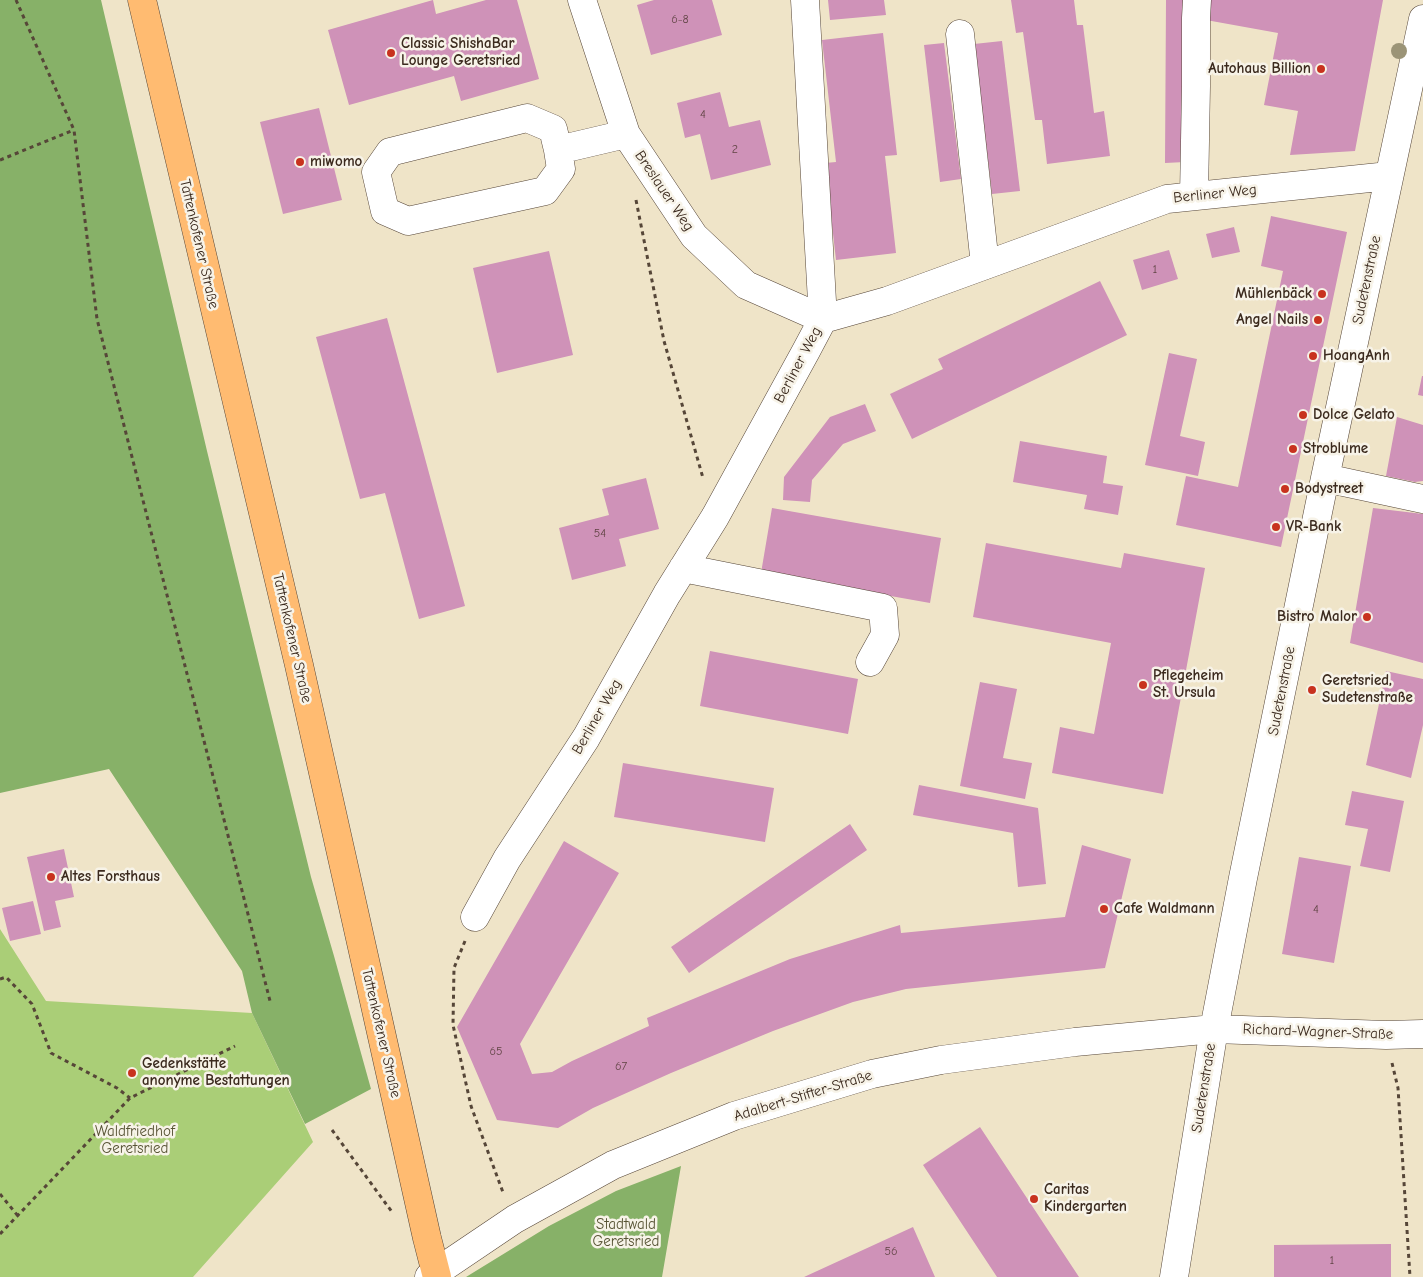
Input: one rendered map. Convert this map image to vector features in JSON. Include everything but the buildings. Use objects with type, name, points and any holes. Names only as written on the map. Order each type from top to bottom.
[{"type":"main road","name":"Tattenkofener Straße","points":[[142,0],[299,665],[434,1275]]},
{"type":"street","name":"Breslauer Weg","points":[[582,0],[626,134],[694,236],[746,285],[823,319]]},
{"type":"street","points":[[805,0],[823,319]]},
{"type":"street","points":[[1194,196],[1197,0]]},
{"type":"street","name":"Sudetenstraße","points":[[1174,1277],[1214,1029],[1243,878],[1325,478],[1423,19]]},
{"type":"street","points":[[960,34],[985,265]]},
{"type":"street","points":[[527,118],[553,129],[558,150],[561,169],[545,191],[408,221],[385,211],[376,172],[390,152],[527,118]]},
{"type":"street","points":[[558,150],[626,134]]},
{"type":"street","name":"Berliner Weg","points":[[475,917],[507,859],[586,738],[714,517],[823,319],[886,301],[1167,199],[1389,176]]},
{"type":"street","points":[[1325,478],[1423,499]]},
{"type":"street","points":[[683,568],[883,608],[886,635],[870,662]]},
{"type":"street","name":"Adalbert-Stifter-Straße","points":[[434,1275],[515,1220],[613,1166],[734,1116],[872,1074],[941,1060],[1075,1042],[1214,1029]]},
{"type":"street","name":"Richard-Wagner-Straße","points":[[1214,1029],[1386,1035],[1423,1034]]},
{"type":"path","points":[[16,0],[74,130],[97,319],[270,1000]]},
{"type":"path","points":[[0,160],[74,130]]},
{"type":"path","points":[[635,197],[664,341],[714,517]]},
{"type":"path","points":[[475,917],[454,968],[453,1024],[472,1106],[515,1220]]},
{"type":"path","points":[[0,978],[6,977],[32,1004],[51,1054],[117,1088],[130,1098]]},
{"type":"path","points":[[1386,1035],[1398,1088],[1410,1277]]},
{"type":"path","points":[[0,1234],[130,1098],[235,1046]]},
{"type":"path","points":[[332,1130],[396,1217]]},
{"type":"path","points":[[0,1194],[18,1216]]},
{"type":"green space","points":[[0,0],[101,0],[207,451],[311,877],[371,1089],[305,1124],[252,1013],[242,971],[109,769],[0,793]]},
{"type":"green space","name":"Waldfriedhof Geretsried","points":[[0,929],[46,1001],[252,1013],[313,1142],[193,1277],[0,1277]]},
{"type":"green space","name":"Stadtwald Geretsried","points":[[681,1166],[662,1277],[466,1277],[549,1226],[616,1191]]},
{"type":"place","name":"Classic ShishaBar Lounge Geretsried","points":[[391,53]]},
{"type":"place","name":"Autohaus Billion","points":[[1321,69]]},
{"type":"place","name":"miwomo","points":[[300,162]]},
{"type":"place","name":"Mühlenbäck","points":[[1322,294]]},
{"type":"place","name":"Angel Nails","points":[[1318,320]]},
{"type":"place","name":"HoangAnh","points":[[1313,356]]},
{"type":"place","name":"Dolce Gelato","points":[[1303,415]]},
{"type":"place","name":"Stroblume","points":[[1293,449]]},
{"type":"place","name":"Bodystreet","points":[[1285,489]]},
{"type":"place","name":"VR-Bank","points":[[1276,527]]},
{"type":"place","name":"Bistro Malor","points":[[1367,617]]},
{"type":"place","name":"Pflegeheim St. Ursula","points":[[1143,685]]},
{"type":"place","name":"Geretsried, Sudetenstraße","points":[[1312,690]]},
{"type":"place","name":"Altes Forsthaus","points":[[51,877]]},
{"type":"place","name":"Cafe Waldmann","points":[[1104,909]]},
{"type":"place","name":"Gedenkstätte anonyme Bestattungen","points":[[132,1073]]},
{"type":"place","name":"Caritas Kindergarten","points":[[1034,1199]]}]
